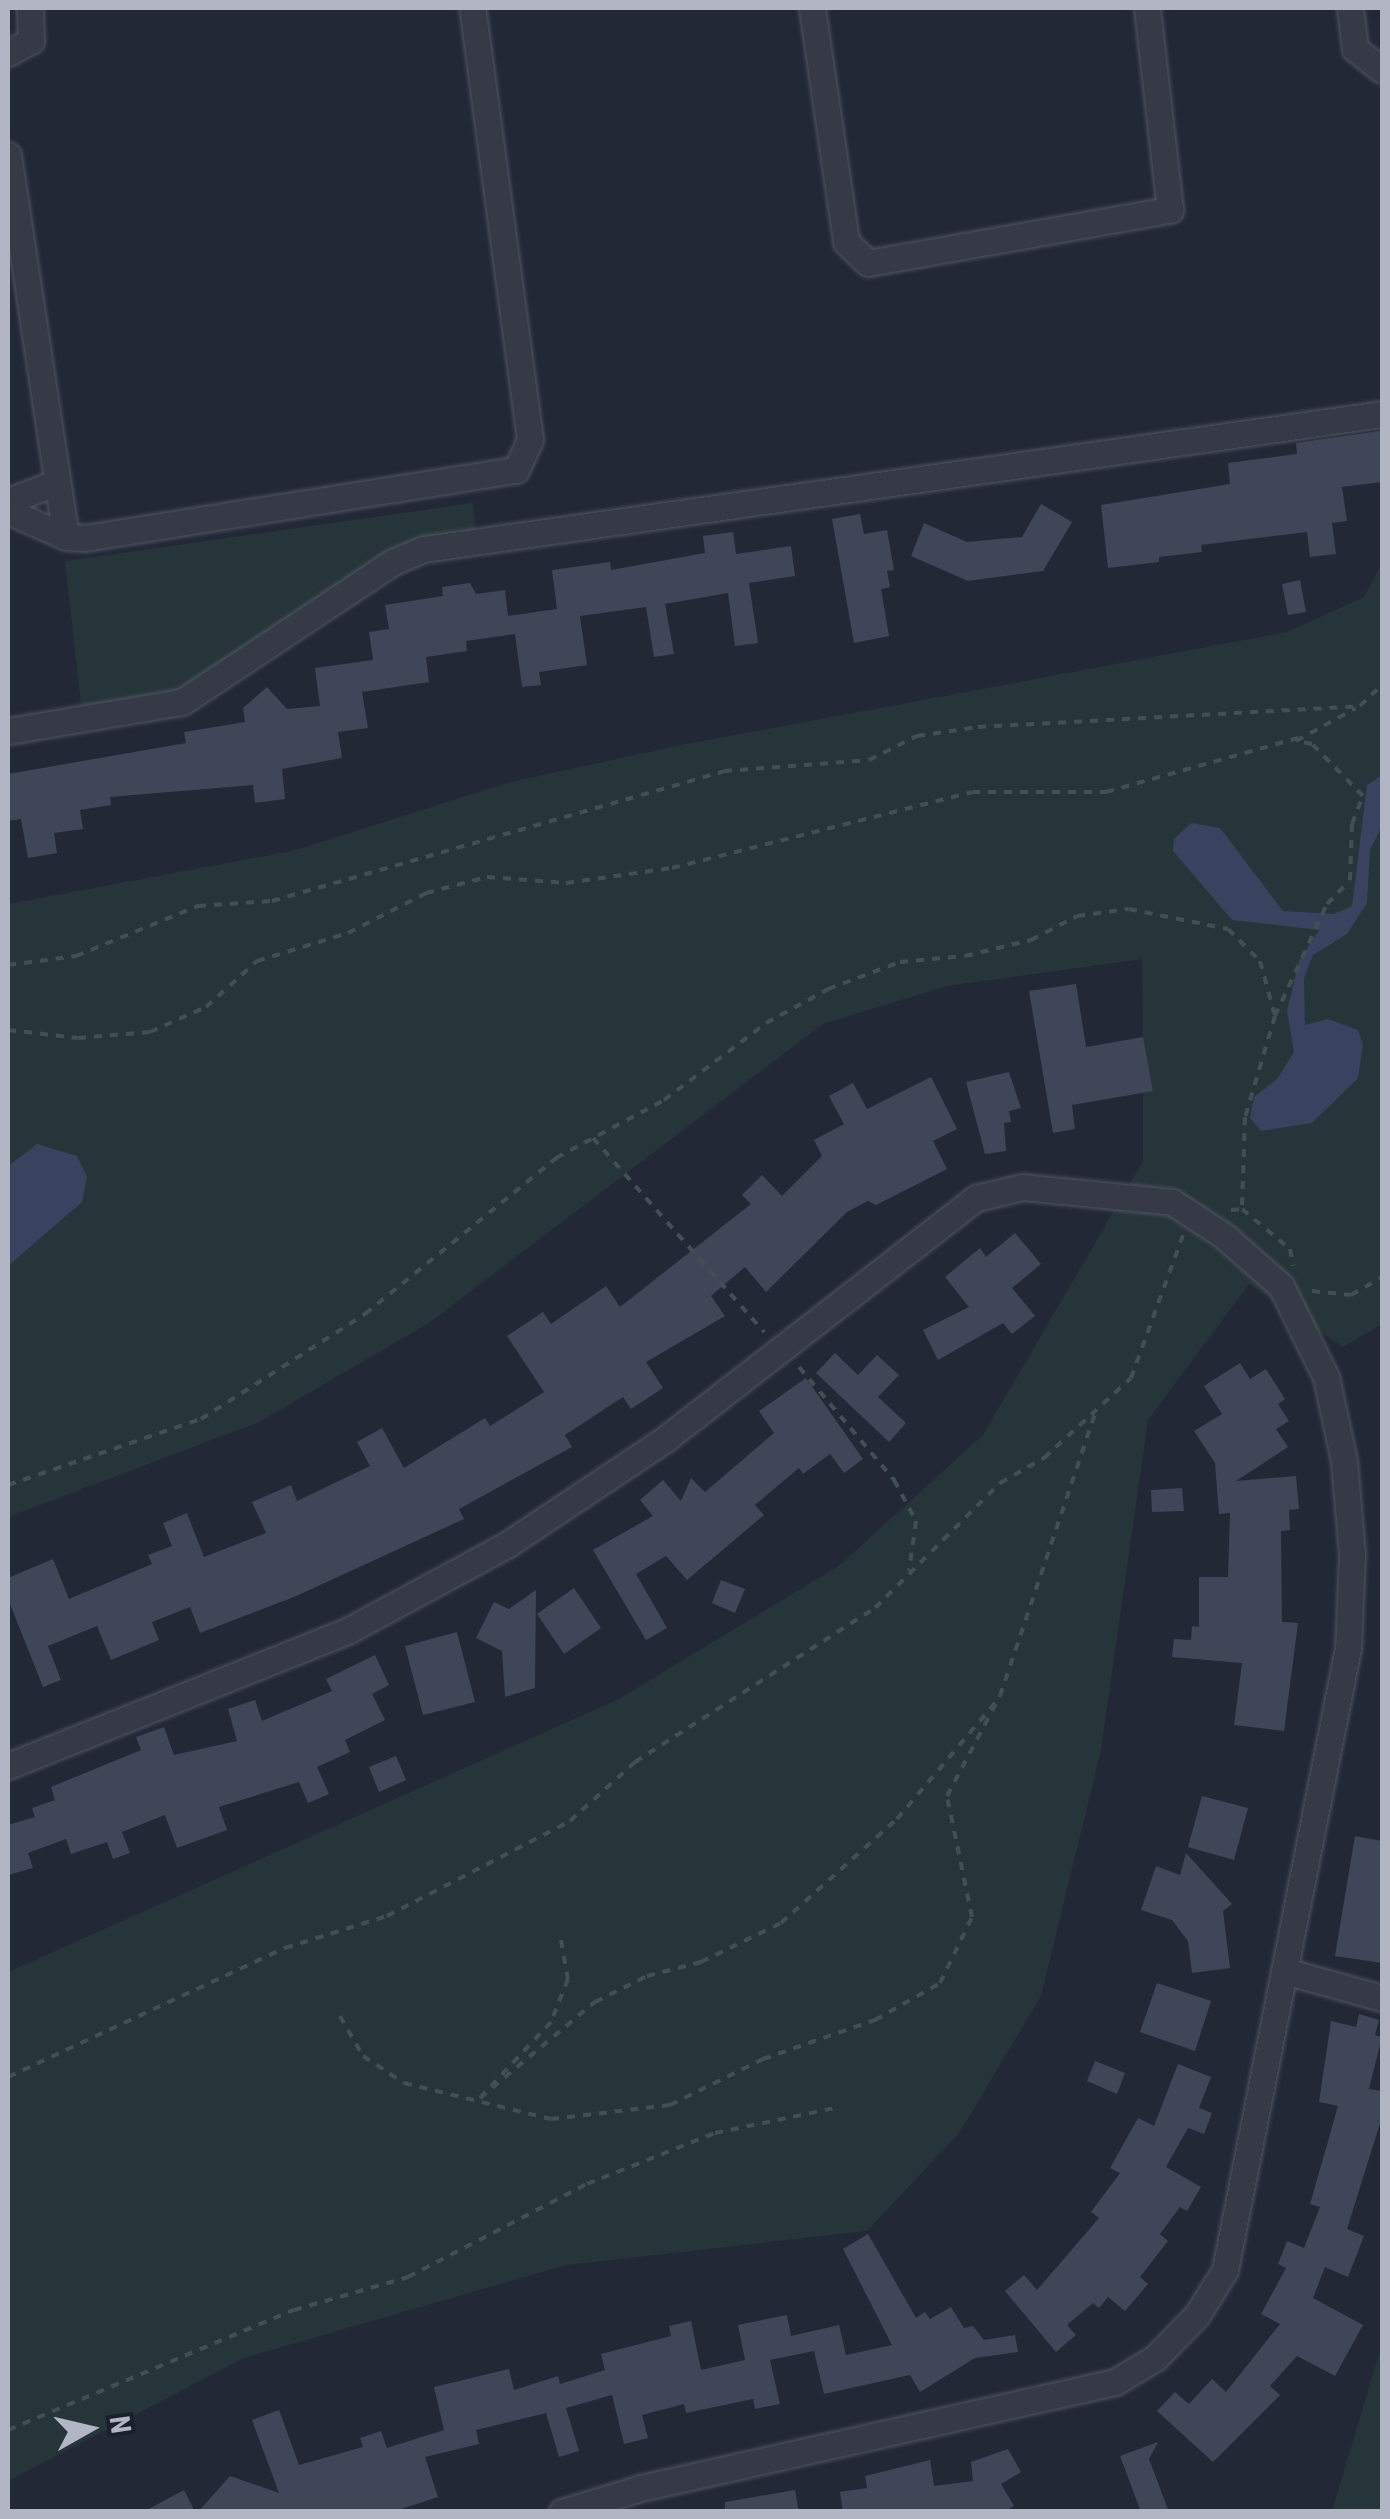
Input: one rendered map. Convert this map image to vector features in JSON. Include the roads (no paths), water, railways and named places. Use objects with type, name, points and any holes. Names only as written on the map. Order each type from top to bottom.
[{"type":"street","points":[[8,53],[31,41],[30,8]]},
{"type":"street","points":[[8,511],[66,537],[498,478],[516,470],[528,454],[472,8]]},
{"type":"street","points":[[812,8],[846,242],[868,263],[1170,210],[1147,8]]},
{"type":"street","points":[[1350,8],[1355,49],[1382,70]]},
{"type":"street","points":[[8,155],[66,537]]},
{"type":"street","points":[[8,731],[182,702],[393,562],[424,549],[1382,414]]},
{"type":"street","points":[[8,500],[56,482]]},
{"type":"street","points":[[8,1766],[349,1630],[508,1544],[664,1440],[942,1218],[976,1198],[1023,1187],[1078,1189],[1172,1202],[1281,1286],[1326,1377],[1344,1461],[1352,1554],[1348,1648],[1225,2270],[1197,2315],[1155,2358],[1116,2382],[641,2488],[562,2512]]},
{"type":"street","points":[[1285,1971],[1382,1998]]},
{"type":"water","points":[[1382,775],[1382,826],[1370,850],[1367,903],[1347,934],[1313,955],[1304,978],[1305,1025],[1328,1019],[1358,1030],[1363,1045],[1358,1078],[1312,1123],[1261,1131],[1250,1118],[1254,1097],[1277,1079],[1294,1052],[1287,1011],[1299,961],[1319,930],[1232,920],[1173,851],[1174,839],[1191,823],[1220,828],[1283,911],[1334,914],[1352,906],[1367,785]]},
{"type":"water","points":[[37,1144],[77,1156],[87,1177],[82,1202],[8,1266],[8,1166]]}]
